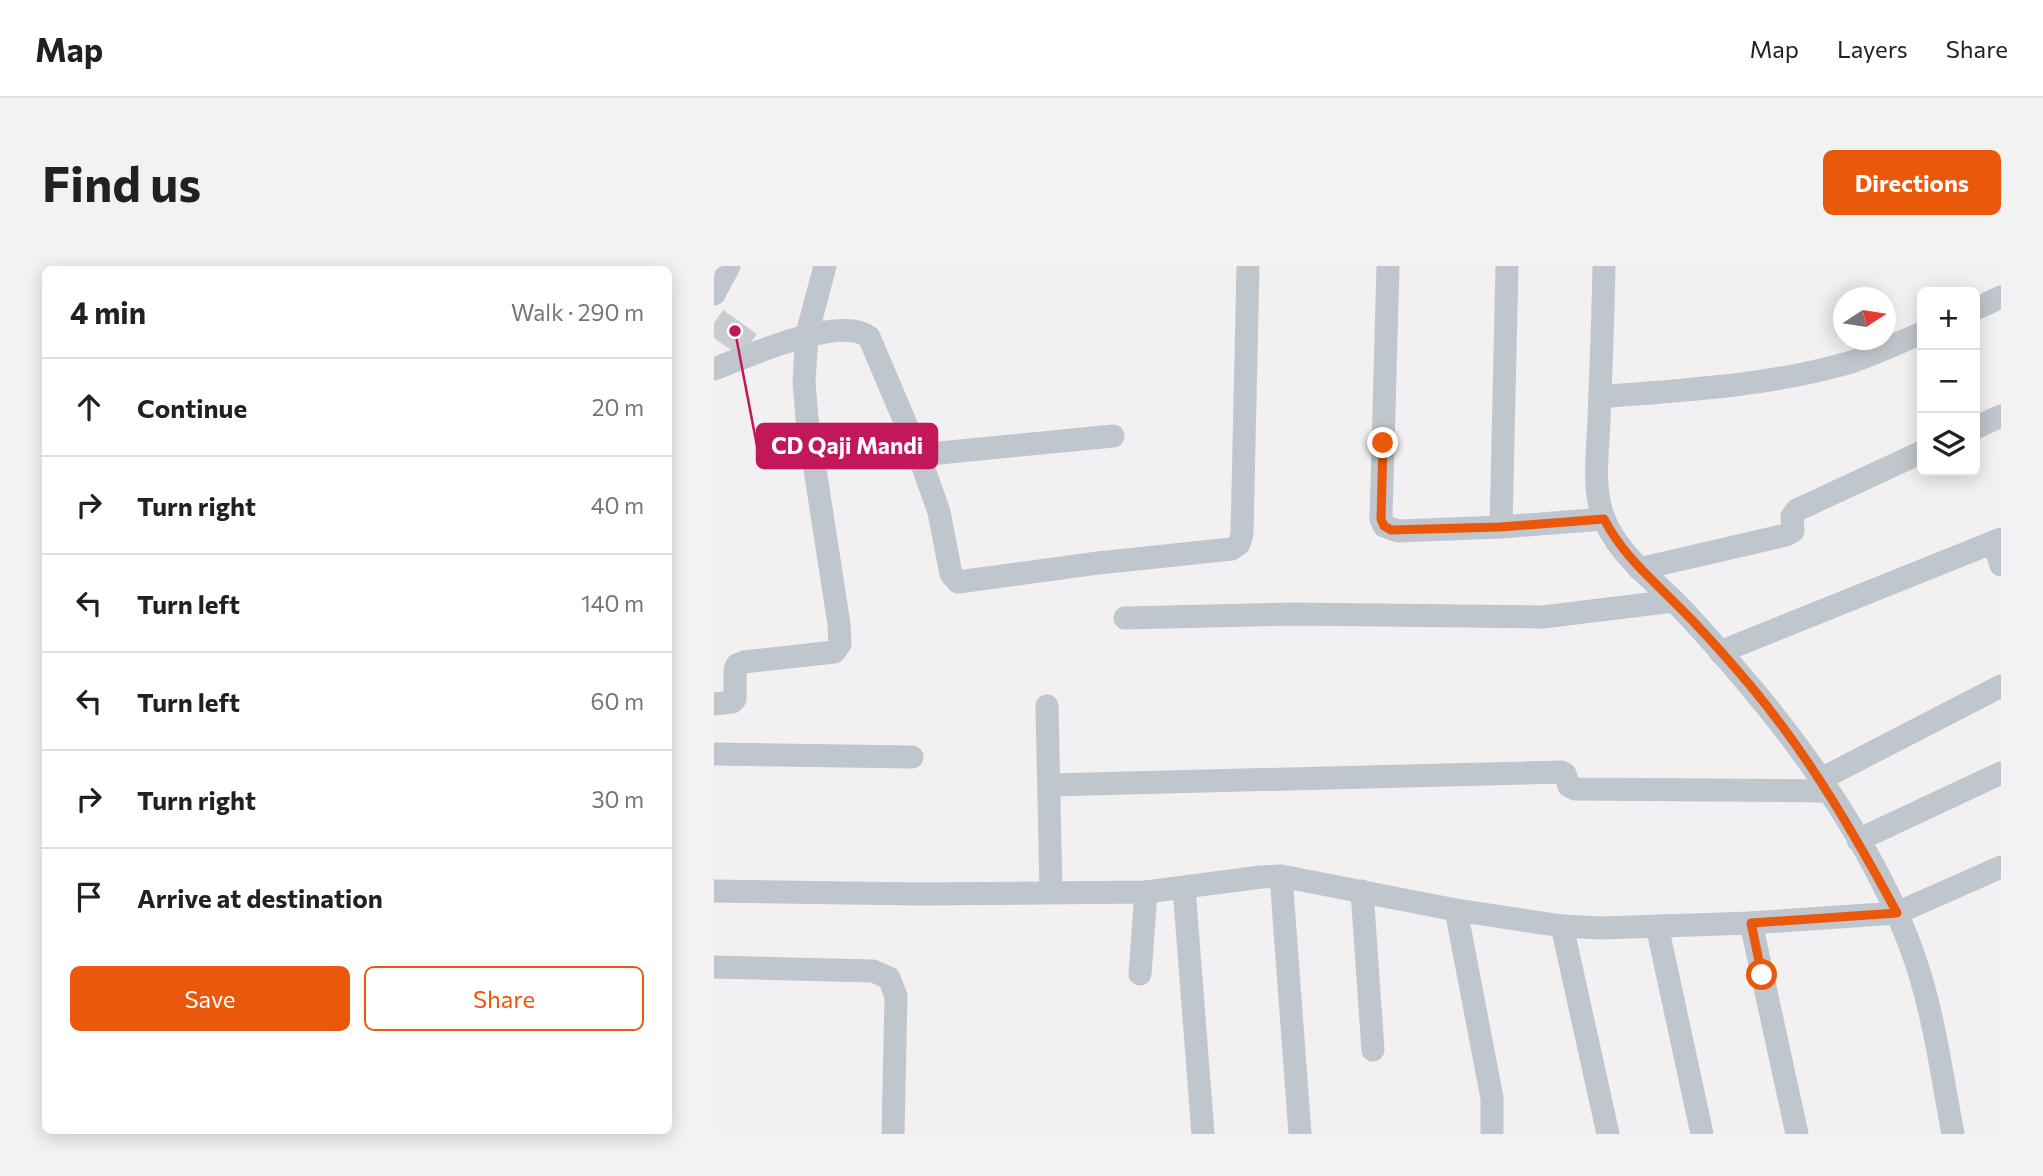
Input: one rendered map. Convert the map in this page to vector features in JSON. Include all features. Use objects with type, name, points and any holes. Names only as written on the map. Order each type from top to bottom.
[{"type":"street","points":[[714,294],[729,266]]},
{"type":"street","points":[[714,704],[732,702],[735,699],[737,665],[834,652],[840,644],[804,382],[807,334],[825,266]]},
{"type":"street","points":[[714,369],[807,334],[858,331],[869,337],[919,455],[939,512],[951,574],[958,582],[1098,563],[1232,549],[1239,544],[1242,534],[1248,266]]},
{"type":"street","points":[[1388,266],[1381,519],[1384,526],[1398,531],[1604,519]]},
{"type":"street","points":[[1500,527],[1507,266]]},
{"type":"street","points":[[1604,266],[1597,482],[1604,519],[1625,554],[1720,652],[1790,735],[1825,785],[1858,841],[1897,913],[1921,978],[1930,1011],[1953,1134]]},
{"type":"street","points":[[1980,307],[2001,297]]},
{"type":"street","points":[[1600,397],[1737,386],[1799,376],[1851,362],[1917,335]]},
{"type":"street","points":[[1980,426],[2001,416]]},
{"type":"street","points":[[919,455],[1113,436]]},
{"type":"street","points":[[1639,569],[1786,535],[1793,531],[1792,516],[1797,510],[1917,454]]},
{"type":"street","points":[[1720,652],[1997,541],[2001,565]]},
{"type":"street","points":[[1125,618],[1294,614],[1543,617],[1673,601]]},
{"type":"street","points":[[1050,785],[1561,772],[1566,774],[1569,786],[1576,789],[1825,785],[2001,686]]},
{"type":"street","points":[[1047,706],[1051,892]]},
{"type":"street","points":[[714,754],[912,757]]},
{"type":"street","points":[[1858,841],[2001,773]]},
{"type":"street","points":[[714,891],[920,894],[1146,892],[1281,876],[1456,911],[1562,926],[1601,928],[1751,923],[1897,913],[2001,867]]},
{"type":"street","points":[[1281,876],[1300,1134]]},
{"type":"street","points":[[1184,888],[1203,1134]]},
{"type":"street","points":[[1362,891],[1373,1050]]},
{"type":"street","points":[[1140,974],[1146,892]]},
{"type":"street","points":[[1456,911],[1492,1098],[1492,1134]]},
{"type":"street","points":[[1751,923],[1797,1134]]},
{"type":"street","points":[[1562,926],[1608,1134]]},
{"type":"street","points":[[1657,926],[1702,1134]]},
{"type":"street","points":[[714,967],[873,971],[888,978],[896,996],[893,1134]]},
{"type":"building","points":[[723,310],[757,334],[741,357],[714,338],[714,323]]},
{"type":"place","name":"CD Qaji Mandi","points":[[735,331]]},
{"type":"route","points":[[1383,443],[1381,519],[1384,526],[1391,530],[1500,527],[1604,519],[1625,554],[1720,652],[1790,735],[1821,779],[1897,913],[1751,923],[1762,975]]}]
